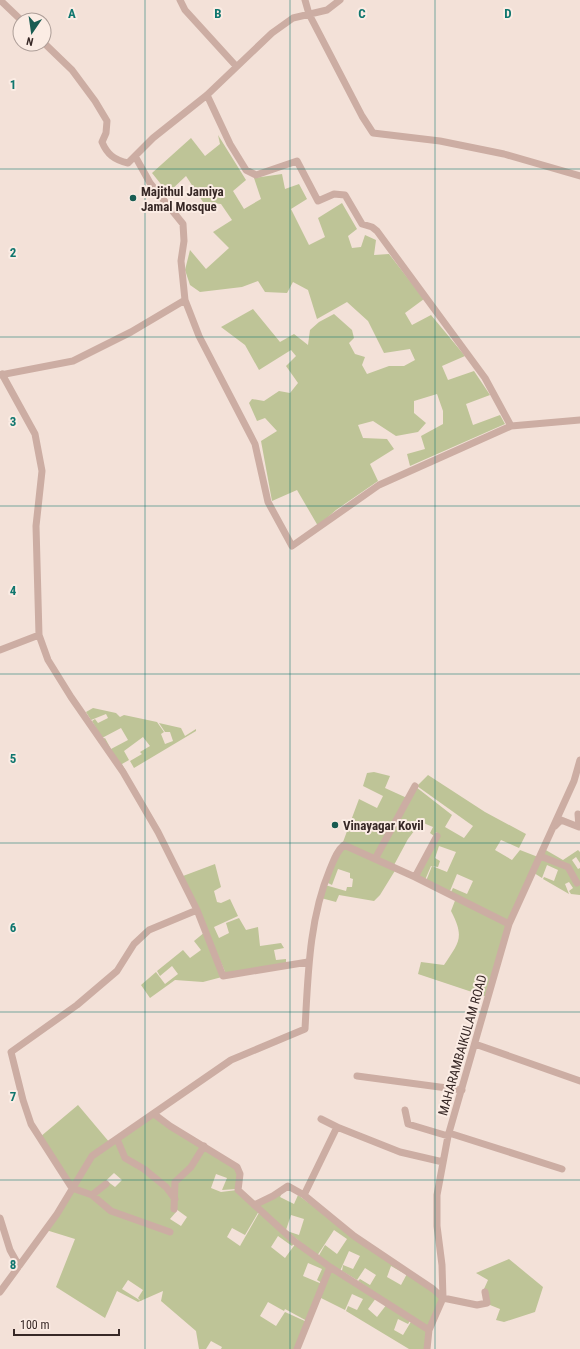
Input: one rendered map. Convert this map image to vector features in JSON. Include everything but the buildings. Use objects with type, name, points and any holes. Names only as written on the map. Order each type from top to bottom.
[{"type":"street","points":[[0,0],[13,12]]},
{"type":"street","points":[[180,0],[185,10],[236,66]]},
{"type":"street","points":[[305,0],[309,14],[362,116],[373,133],[447,142],[504,154],[580,176]]},
{"type":"street","points":[[52,50],[72,70],[95,101],[107,121],[106,133],[102,142],[106,150],[117,161],[128,162],[153,138],[207,95],[236,66],[278,29],[293,18],[326,10],[340,0]]},
{"type":"street","points":[[207,95],[230,144],[246,170],[256,175],[297,161],[318,201],[334,194],[345,195],[362,224],[372,226],[377,231],[485,378],[511,426]]},
{"type":"street","points":[[135,156],[150,182],[183,224],[184,241],[181,261],[185,300],[199,336],[255,444],[268,502],[292,546],[379,485],[511,426],[580,420]]},
{"type":"street","points":[[185,300],[131,332],[73,361],[1,375],[35,434],[42,471],[36,526],[39,635],[48,660],[71,697],[124,772],[158,832],[197,910],[223,976],[308,962]]},
{"type":"street","points":[[0,650],[39,635]]},
{"type":"street","name":"MAHARAMBAIKULAM ROAD","points":[[427,1349],[429,1330],[443,1298],[442,1265],[437,1226],[437,1195],[448,1135],[509,924],[574,781],[580,760]]},
{"type":"street","points":[[375,859],[415,786]]},
{"type":"street","points":[[552,829],[561,820],[579,827],[578,814]]},
{"type":"street","points":[[415,877],[437,836]]},
{"type":"street","points":[[0,1292],[56,1214],[92,1156],[231,1060],[305,1029],[308,962],[320,892],[338,850],[344,845],[415,877],[509,924]]},
{"type":"street","points":[[540,856],[568,868],[577,883]]},
{"type":"street","points":[[170,1232],[111,1211],[92,1195],[72,1188],[31,1124],[23,1100],[11,1052],[77,1005],[117,970],[134,944],[149,930],[197,910]]},
{"type":"street","points":[[507,932],[514,934]]},
{"type":"street","points":[[475,1044],[580,1081]]},
{"type":"street","points":[[357,1076],[462,1090]]},
{"type":"street","points":[[405,1110],[408,1124],[562,1169]]},
{"type":"street","points":[[154,1114],[170,1126],[238,1167],[240,1174],[238,1190],[294,1240],[330,1268],[429,1330]]},
{"type":"street","points":[[320,1119],[400,1152],[443,1162]]},
{"type":"street","points":[[304,1195],[337,1127]]},
{"type":"street","points":[[117,1139],[125,1158],[144,1169],[166,1187],[175,1199]]},
{"type":"street","points":[[174,1209],[175,1182],[191,1167],[204,1146]]},
{"type":"street","points":[[92,1195],[106,1184]]},
{"type":"street","points":[[254,1204],[273,1196],[288,1186],[304,1195],[354,1236],[433,1289],[443,1298],[477,1305],[487,1303],[485,1292]]},
{"type":"street","points":[[0,1218],[10,1250],[19,1266]]},
{"type":"street","points":[[297,1349],[330,1268]]},
{"type":"green space","points":[[218,135],[246,180],[233,191],[244,209],[261,199],[254,178],[282,174],[285,189],[299,184],[307,199],[291,209],[309,245],[325,237],[318,218],[342,203],[357,229],[348,236],[352,248],[361,247],[365,235],[376,240],[374,255],[389,254],[424,299],[405,313],[412,325],[431,315],[465,356],[442,366],[448,380],[474,371],[490,395],[466,404],[473,425],[500,415],[505,424],[410,466],[407,454],[425,449],[421,436],[443,424],[443,411],[437,394],[414,401],[414,413],[426,423],[418,432],[396,436],[373,421],[358,425],[363,438],[387,439],[394,449],[370,464],[378,481],[336,510],[318,526],[297,490],[272,501],[261,441],[277,431],[265,418],[257,421],[249,403],[252,399],[264,401],[279,391],[290,393],[298,383],[286,366],[296,356],[291,350],[259,370],[245,345],[221,327],[253,309],[280,342],[294,334],[308,345],[310,330],[319,322],[334,314],[352,330],[354,338],[349,343],[355,354],[365,357],[362,365],[367,374],[389,366],[404,366],[415,360],[410,349],[384,353],[368,321],[347,302],[317,319],[308,290],[293,282],[287,293],[265,292],[258,281],[242,287],[200,292],[190,285],[185,270],[190,250],[206,269],[229,248],[213,232],[232,220],[221,204],[203,202],[186,176],[168,193],[152,173],[191,138],[205,156],[220,144]]},
{"type":"green space","points":[[93,708],[116,713],[120,717],[124,715],[157,722],[164,732],[161,734],[165,744],[173,741],[170,732],[165,732],[159,723],[181,728],[185,736],[196,729],[196,731],[134,768],[130,761],[142,754],[140,752],[150,746],[143,737],[124,751],[129,760],[122,764],[127,773],[103,739],[105,738],[111,749],[128,740],[121,728],[102,738],[92,721],[95,719],[98,723],[108,718],[106,714],[91,720],[86,712]]},
{"type":"green space","points":[[374,772],[390,776],[385,788],[407,798],[374,857],[343,842],[359,799],[377,808],[383,796],[363,786],[367,773]]},
{"type":"green space","points":[[428,775],[485,812],[526,834],[519,848],[501,840],[495,850],[512,860],[520,850],[538,857],[509,922],[451,892],[453,888],[467,894],[473,881],[457,874],[450,891],[426,881],[432,866],[425,880],[417,876],[439,834],[436,832],[434,836],[430,833],[433,827],[421,822],[408,839],[394,865],[378,858],[416,787],[452,815],[445,827],[464,838],[473,826],[417,786]],"holes":[[[439,846],[456,852],[447,872],[433,866],[438,867],[440,861],[435,858]]]},
{"type":"green space","points":[[344,846],[396,869],[380,895],[374,901],[339,895],[336,902],[321,898],[325,885],[346,891],[347,887],[352,887],[353,879],[350,878],[350,873],[338,869],[332,885],[326,882]]},
{"type":"green space","points":[[544,849],[563,860],[578,850],[580,852],[580,863],[576,857],[572,860],[578,869],[580,868],[580,895],[571,894],[569,891],[573,888],[569,882],[565,884],[569,894],[543,879],[544,877],[554,881],[558,870],[547,865],[542,878],[534,873],[541,857],[568,866],[541,856]]},
{"type":"green space","points":[[215,864],[221,887],[214,891],[217,902],[221,903],[230,899],[238,916],[214,927],[219,938],[229,933],[226,923],[239,918],[246,930],[258,927],[260,946],[281,943],[284,948],[274,950],[276,960],[286,959],[286,963],[226,974],[183,876]]},
{"type":"green space","points":[[456,898],[508,924],[487,997],[418,974],[421,962],[444,965],[456,945],[459,934],[451,911]]},
{"type":"green space","points":[[205,932],[222,977],[203,982],[175,980],[150,998],[141,985],[156,972],[165,984],[178,974],[172,966],[160,976],[157,971],[183,950],[190,958],[201,950],[194,941]]},
{"type":"green space","points":[[78,1105],[110,1143],[92,1155],[72,1186],[40,1137]]},
{"type":"green space","points":[[154,1116],[202,1147],[190,1166],[174,1182],[173,1210],[176,1212],[170,1219],[181,1226],[187,1217],[176,1209],[176,1183],[192,1168],[204,1148],[236,1167],[239,1174],[236,1189],[222,1190],[227,1178],[216,1174],[211,1188],[221,1192],[237,1190],[259,1211],[245,1235],[232,1228],[227,1237],[240,1246],[260,1211],[294,1243],[292,1246],[278,1236],[271,1247],[285,1258],[296,1243],[329,1268],[322,1283],[317,1280],[322,1269],[308,1263],[303,1276],[322,1284],[307,1321],[268,1302],[260,1316],[276,1326],[285,1312],[307,1322],[296,1349],[221,1349],[222,1347],[211,1341],[206,1349],[199,1349],[196,1331],[161,1301],[163,1291],[141,1301],[138,1302],[117,1291],[105,1318],[56,1287],[75,1239],[46,1230],[72,1189],[91,1196],[110,1212],[170,1234],[171,1232],[111,1210],[94,1195],[107,1184],[107,1181],[115,1187],[122,1180],[114,1173],[92,1194],[73,1187],[93,1157],[116,1141],[125,1160],[144,1170],[165,1188],[169,1194],[171,1193],[167,1186],[145,1168],[126,1157],[119,1140]],"holes":[[[128,1280],[143,1290],[138,1298],[141,1301],[122,1289]]]},
{"type":"green space","points":[[283,1191],[280,1197],[294,1204],[298,1195],[405,1274],[391,1266],[387,1277],[401,1285],[408,1272],[442,1299],[429,1329],[358,1281],[360,1279],[370,1285],[376,1275],[365,1268],[357,1280],[342,1271],[343,1265],[353,1269],[360,1256],[349,1251],[340,1271],[318,1257],[325,1245],[337,1254],[347,1239],[334,1230],[317,1256],[287,1231],[299,1235],[304,1219],[291,1215],[286,1230],[255,1205]]},
{"type":"green space","points":[[509,1259],[543,1287],[535,1312],[504,1322],[496,1320],[500,1309],[490,1305],[487,1291],[484,1289],[488,1280],[476,1273]]},
{"type":"green space","points":[[330,1269],[376,1298],[368,1309],[377,1317],[387,1304],[411,1319],[408,1324],[398,1319],[394,1330],[403,1335],[412,1320],[428,1331],[426,1349],[409,1349],[346,1311],[348,1306],[357,1310],[363,1299],[352,1294],[345,1310],[319,1297]]},
{"type":"place","name":"Majithul Jamiya Jamal Mosque","points":[[133,198]]},
{"type":"place","name":"Vinayagar Kovil","points":[[335,825]]}]
